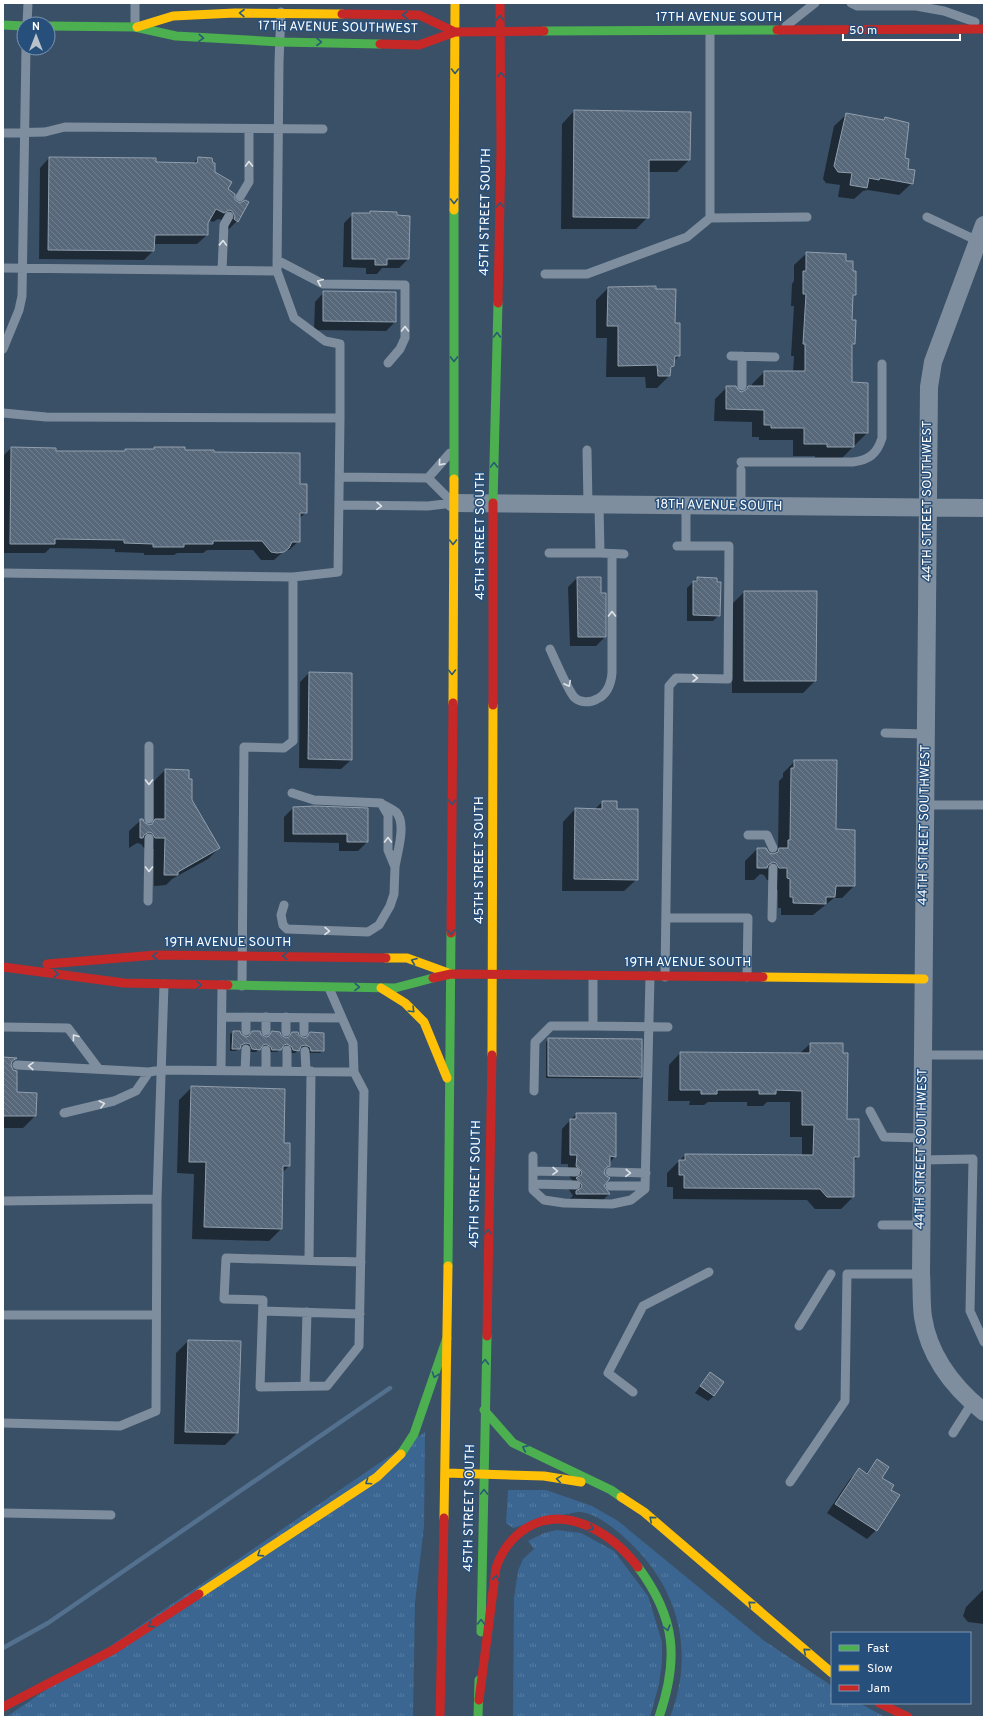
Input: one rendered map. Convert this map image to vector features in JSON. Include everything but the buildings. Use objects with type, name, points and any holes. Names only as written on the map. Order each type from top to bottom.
[{"type":"main road","name":"45TH STREET SOUTH","points":[[440,1717],[446,1473],[451,974],[455,3]]},
{"type":"main road","name":"45TH STREET SOUTH","points":[[478,1717],[494,975],[493,504],[501,149],[500,3]]},
{"type":"main road","name":"17TH AVENUE SOUTHWEST","points":[[135,28],[173,16],[236,13],[419,15],[455,32]]},
{"type":"main road","points":[[272,21],[281,14]]},
{"type":"main road","points":[[3,25],[16,26]]},
{"type":"main road","name":"17TH AVENUE SOUTHWEST","points":[[56,26],[135,28],[176,36],[280,42],[419,45],[455,32]]},
{"type":"main road","points":[[135,28],[180,30],[211,29]]},
{"type":"main road","name":"17TH AVENUE SOUTH","points":[[455,32],[984,29]]},
{"type":"main road","name":"19TH AVENUE SOUTH","points":[[3,967],[156,955],[242,955],[407,958],[451,974]]},
{"type":"main road","name":"19TH AVENUE SOUTH","points":[[3,967],[124,983],[380,988],[395,988],[451,974],[924,979]]},
{"type":"main road","points":[[380,988],[405,1003],[424,1022],[450,1085]]},
{"type":"main road","points":[[3,1707],[113,1650],[377,1477],[399,1457],[414,1434],[447,1338]]},
{"type":"main road","points":[[484,1410],[513,1443],[553,1461],[617,1494],[644,1512],[831,1672]]},
{"type":"main road","points":[[446,1473],[544,1476],[598,1485]]},
{"type":"main road","points":[[479,1700],[495,1580],[500,1556],[525,1528],[542,1520],[559,1517],[577,1521],[600,1532],[622,1548],[650,1584],[659,1602],[672,1647],[666,1696],[659,1717]]},
{"type":"main road","points":[[882,1704],[908,1717]]},
{"type":"street","name":"44TH STREET SOUTHWEST","points":[[978,1408],[948,1378],[929,1342],[923,1317],[921,1225],[929,387],[933,362],[981,233]]},
{"type":"street","name":"18TH AVENUE SOUTH","points":[[453,503],[984,508]]},
{"type":"lane","points":[[27,16],[28,3]]},
{"type":"lane","points":[[135,3],[135,28]]},
{"type":"lane","points":[[3,573],[294,577],[338,572],[340,505],[340,344],[325,341],[294,318],[277,270],[281,3]]},
{"type":"lane","points":[[779,31],[815,3]]},
{"type":"lane","points":[[851,3],[857,6],[916,6],[944,11],[984,25]]},
{"type":"lane","points":[[710,31],[710,218]]},
{"type":"lane","points":[[3,349],[19,310],[22,268],[26,56]]},
{"type":"lane","points":[[3,133],[45,132],[66,127],[323,129]]},
{"type":"lane","points":[[240,197],[249,182],[249,129]]},
{"type":"lane","points":[[222,270],[224,225],[229,216]]},
{"type":"lane","points":[[545,274],[587,274],[593,272],[686,237],[710,218],[807,217]]},
{"type":"lane","points":[[927,217],[981,233]]},
{"type":"lane","points":[[277,260],[323,284],[405,285],[405,338],[400,349],[388,363]]},
{"type":"lane","points":[[3,268],[277,270]]},
{"type":"lane","points":[[731,356],[775,357]]},
{"type":"lane","points":[[742,356],[742,386]]},
{"type":"lane","points":[[741,506],[741,466],[853,462],[864,461],[873,455],[879,447],[882,438],[882,364]]},
{"type":"lane","points":[[3,413],[53,417],[340,418]]},
{"type":"lane","points":[[428,478],[453,449]]},
{"type":"lane","points":[[587,450],[600,553]]},
{"type":"lane","points":[[340,477],[428,478],[453,503]]},
{"type":"lane","points":[[340,505],[428,506],[453,503]]},
{"type":"lane","points":[[665,977],[669,686],[676,678],[728,679],[729,546],[682,546],[686,506]]},
{"type":"lane","points":[[549,553],[624,554]]},
{"type":"lane","points":[[550,649],[574,697],[584,702],[593,702],[606,692],[610,685],[612,673],[612,554]]},
{"type":"lane","points":[[242,986],[244,747],[284,748],[293,740],[294,577]]},
{"type":"lane","points":[[885,734],[926,734]]},
{"type":"lane","points":[[149,746],[149,819]]},
{"type":"lane","points":[[284,905],[281,916],[283,925],[287,928],[368,932],[380,925],[390,906],[394,894],[395,867],[401,833],[401,820],[396,812],[381,804],[314,800],[292,793]]},
{"type":"lane","points":[[381,804],[388,815],[388,850],[395,867]]},
{"type":"lane","points":[[925,805],[984,805]]},
{"type":"lane","points":[[748,835],[767,835],[773,848]]},
{"type":"lane","points":[[148,901],[149,838]]},
{"type":"lane","points":[[772,918],[773,868]]},
{"type":"lane","points":[[666,918],[748,918],[747,977]]},
{"type":"lane","points":[[593,976],[593,1026]]},
{"type":"lane","points":[[533,1156],[533,1190],[544,1200],[564,1203],[612,1204],[631,1200],[645,1189],[650,976]]},
{"type":"lane","points":[[3,1423],[120,1426],[156,1410],[157,1199],[164,984]]},
{"type":"lane","points":[[222,985],[222,1070]]},
{"type":"lane","points":[[329,987],[353,1043],[354,1072],[364,1091],[361,1262],[360,1314],[359,1346],[327,1386],[260,1387],[263,1300],[224,1299],[226,1258],[361,1262]]},
{"type":"lane","points":[[222,1017],[342,1018]]},
{"type":"lane","points":[[246,1017],[246,1031]]},
{"type":"lane","points":[[266,1017],[266,1031]]},
{"type":"lane","points":[[286,1017],[286,1032]]},
{"type":"lane","points":[[304,1018],[304,1032]]},
{"type":"lane","points":[[534,1091],[535,1042],[551,1026],[668,1027]]},
{"type":"lane","points":[[3,1027],[68,1028],[98,1068]]},
{"type":"lane","points":[[246,1049],[246,1071]]},
{"type":"lane","points":[[266,1050],[266,1071]]},
{"type":"lane","points":[[286,1050],[287,1071]]},
{"type":"lane","points":[[305,1051],[308,1071],[309,1260]]},
{"type":"lane","points":[[923,1055],[984,1055]]},
{"type":"lane","points":[[17,1065],[98,1068],[149,1072],[162,1070],[222,1070],[354,1072]]},
{"type":"lane","points":[[64,1113],[114,1101],[136,1091],[149,1072]]},
{"type":"lane","points":[[870,1111],[884,1137],[922,1138]]},
{"type":"lane","points":[[922,1160],[973,1159],[970,1311],[984,1342]]},
{"type":"lane","points":[[533,1171],[576,1172]]},
{"type":"lane","points":[[610,1172],[646,1173]]},
{"type":"lane","points":[[533,1184],[576,1185]]},
{"type":"lane","points":[[610,1186],[645,1186]]},
{"type":"lane","points":[[3,1201],[157,1199]]},
{"type":"lane","points":[[882,1225],[921,1225]]},
{"type":"lane","points":[[633,1392],[608,1373],[643,1306],[709,1272]]},
{"type":"lane","points":[[799,1326],[830,1274]]},
{"type":"lane","points":[[790,1482],[845,1401],[847,1274],[921,1274]]},
{"type":"lane","points":[[263,1311],[360,1314]]},
{"type":"lane","points":[[305,1386],[308,1312]]},
{"type":"lane","points":[[3,1315],[156,1315]]},
{"type":"lane","points":[[953,1434],[978,1408]]},
{"type":"lane","points":[[3,1513],[111,1515]]},
{"type":"green space","points":[[425,1432],[424,1526],[415,1603],[413,1717],[6,1717]]},
{"type":"green space","points":[[508,1490],[546,1490],[592,1506],[618,1521],[763,1640],[831,1685],[831,1704],[861,1704],[885,1717],[670,1717],[678,1692],[681,1668],[681,1644],[677,1620],[669,1598],[658,1577],[643,1556],[616,1530],[605,1522],[587,1513],[576,1512],[513,1528],[506,1523]]},
{"type":"green space","points":[[557,1530],[581,1533],[614,1551],[648,1596],[662,1642],[662,1662],[659,1684],[650,1717],[513,1717],[514,1598],[518,1571],[523,1559],[534,1549],[528,1541],[544,1533]]},
{"type":"waterway","points":[[3,1648],[48,1623],[390,1388]]},
{"type":"traffic: fast","points":[[3,25],[16,26]]},
{"type":"traffic: fast","points":[[56,26],[135,27],[176,36],[280,42],[380,44]]},
{"type":"traffic: fast","points":[[544,31],[777,30]]},
{"type":"traffic: fast","points":[[454,210],[454,479]]},
{"type":"traffic: fast","points":[[493,503],[498,303]]},
{"type":"traffic: fast","points":[[448,1266],[451,933]]},
{"type":"traffic: fast","points":[[228,985],[395,988],[433,978]]},
{"type":"traffic: fast","points":[[481,1632],[487,1336]]},
{"type":"traffic: fast","points":[[401,1454],[414,1434],[447,1338]]},
{"type":"traffic: fast","points":[[484,1410],[513,1443],[611,1490],[621,1497]]},
{"type":"traffic: fast","points":[[638,1567],[651,1586],[660,1604],[667,1622],[670,1639],[670,1676],[659,1717]]},
{"type":"traffic: fast","points":[[478,1717],[479,1680]]},
{"type":"traffic: slow","points":[[454,210],[455,3]]},
{"type":"traffic: slow","points":[[137,27],[173,16],[235,13],[342,14]]},
{"type":"traffic: slow","points":[[453,703],[454,479]]},
{"type":"traffic: slow","points":[[492,1055],[493,705]]},
{"type":"traffic: slow","points":[[386,958],[407,958],[451,974]]},
{"type":"traffic: slow","points":[[763,977],[924,979]]},
{"type":"traffic: slow","points":[[381,988],[405,1003],[424,1022],[447,1078]]},
{"type":"traffic: slow","points":[[444,1518],[448,1266]]},
{"type":"traffic: slow","points":[[199,1594],[377,1477],[401,1454]]},
{"type":"traffic: slow","points":[[446,1473],[544,1476],[581,1482]]},
{"type":"traffic: slow","points":[[621,1497],[644,1512],[831,1672]]},
{"type":"traffic: jam","points":[[498,303],[501,149],[500,3]]},
{"type":"traffic: jam","points":[[342,14],[419,15],[455,32]]},
{"type":"traffic: jam","points":[[777,30],[984,29]]},
{"type":"traffic: jam","points":[[380,44],[419,45],[455,32],[544,31]]},
{"type":"traffic: jam","points":[[493,503],[493,705]]},
{"type":"traffic: jam","points":[[451,933],[453,703]]},
{"type":"traffic: jam","points":[[47,964],[156,955],[386,958]]},
{"type":"traffic: jam","points":[[3,967],[124,983],[228,985]]},
{"type":"traffic: jam","points":[[433,978],[451,974],[763,977]]},
{"type":"traffic: jam","points":[[487,1336],[492,1055]]},
{"type":"traffic: jam","points":[[440,1717],[444,1518]]},
{"type":"traffic: jam","points":[[479,1700],[496,1568],[503,1552],[517,1535],[538,1523],[554,1519],[570,1520],[586,1525],[601,1533],[627,1554],[638,1567]]},
{"type":"traffic: jam","points":[[3,1707],[113,1650],[199,1594]]},
{"type":"traffic: jam","points":[[881,1704],[908,1717]]}]
